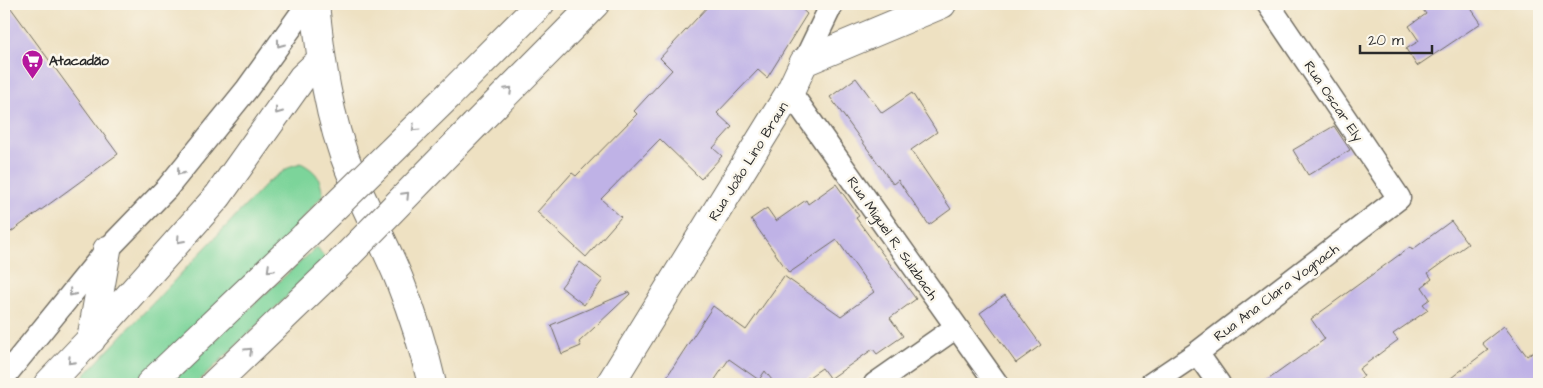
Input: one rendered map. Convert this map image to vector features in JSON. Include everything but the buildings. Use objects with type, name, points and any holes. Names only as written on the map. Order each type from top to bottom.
[{"type":"main road","points":[[315,4],[320,60],[332,115],[349,170],[399,279],[428,364],[432,384]]},
{"type":"main road","points":[[150,384],[305,236],[540,4]]},
{"type":"main road","points":[[214,384],[336,268],[595,4]]},
{"type":"main road","points":[[804,62],[942,4]]},
{"type":"main road","points":[[48,384],[90,340],[218,196],[302,78],[320,60]]},
{"type":"main road","name":"Rua João Lino Braun","points":[[610,384],[790,92],[804,62]]},
{"type":"main road","points":[[90,340],[107,250]]},
{"type":"street","points":[[4,377],[107,250],[167,188],[247,89],[308,4]]},
{"type":"street","points":[[804,62],[832,4]]},
{"type":"street","name":"Rua Oscar Ely","points":[[1268,4],[1399,198]]},
{"type":"street","name":"Rua Miguel R. Sulzbach","points":[[790,92],[997,384]]},
{"type":"street","name":"Rua Ana Clara Vognach","points":[[1151,384],[1197,353],[1399,198]]},
{"type":"street","points":[[875,384],[956,328]]},
{"type":"street","points":[[1197,353],[1219,384]]},
{"type":"green space","points":[[301,163],[311,169],[317,176],[323,195],[275,250],[134,384],[76,384],[268,182],[291,166]]},
{"type":"green space","points":[[317,247],[326,259],[196,384],[166,384]]},
{"type":"place","name":"Atacadão","points":[[33,79]]}]
